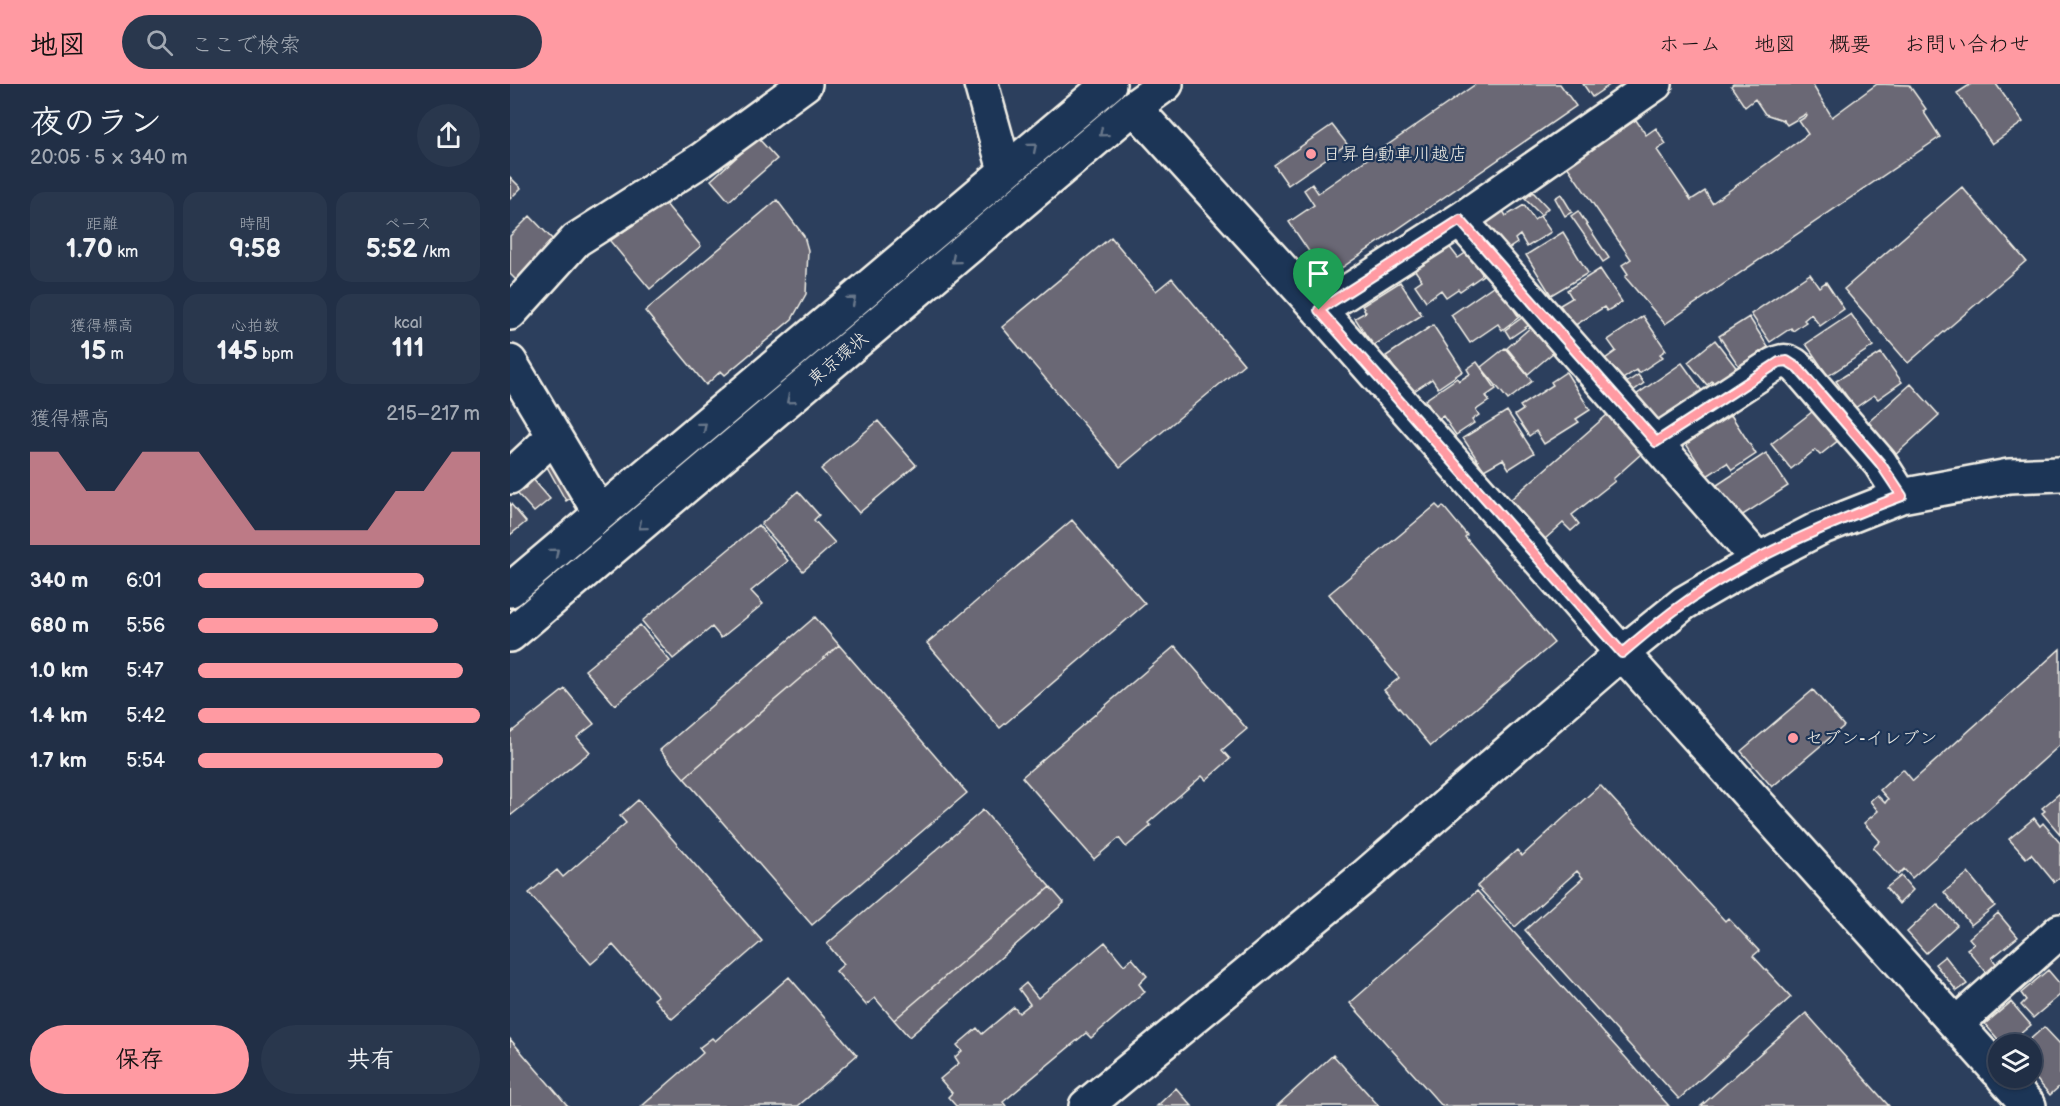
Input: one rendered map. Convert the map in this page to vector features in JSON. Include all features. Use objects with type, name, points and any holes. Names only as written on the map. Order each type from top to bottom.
[{"type":"main road","points":[[510,313],[576,240],[701,160],[805,84]]},
{"type":"main road","points":[[981,84],[1005,170]]},
{"type":"main road","name":"東京環状","points":[[510,590],[1109,84]]},
{"type":"main road","name":"東京環状","points":[[510,635],[1134,107],[1166,84]]},
{"type":"main road","points":[[1319,310],[1460,220],[1655,84]]},
{"type":"main road","points":[[1134,107],[1319,310],[1622,653],[1988,1060]]},
{"type":"main road","points":[[1460,220],[1758,560]]},
{"type":"main road","points":[[1656,442],[1779,362],[1787,361],[1798,368],[1880,463],[1902,496]]},
{"type":"main road","points":[[510,362],[600,513]]},
{"type":"main road","points":[[510,477],[553,437]]},
{"type":"main road","points":[[1086,1106],[1364,877],[1622,653],[1684,603],[1758,560],[1820,528],[1902,496],[2009,476],[2060,474]]},
{"type":"main road","points":[[1956,1024],[2060,931]]},
{"type":"main road","points":[[2013,1088],[2029,1106]]},
{"type":"building","points":[[1476,84],[1560,84],[1576,106],[1327,278],[1289,222],[1314,205],[1304,190],[1312,184],[1318,193]]},
{"type":"building","points":[[1583,84],[1611,84],[1592,97]]},
{"type":"building","points":[[1733,84],[1812,84],[1832,117],[1877,84],[1909,85],[1926,109],[1923,111],[1940,137],[1665,324],[1625,277],[1628,274],[1622,265],[1631,259],[1567,166],[1636,120],[1646,135],[1656,128],[1666,144],[1657,150],[1691,200],[1705,191],[1712,203],[1808,134],[1799,121],[1807,116],[1806,114],[1787,125],[1783,120],[1765,114],[1755,99],[1745,107],[1731,86]]},
{"type":"building","points":[[1971,84],[1996,84],[2023,122],[1992,144],[1957,93]]},
{"type":"building","name":"日昇自動車川越店","points":[[1332,125],[1347,144],[1288,185],[1274,165]]},
{"type":"building","points":[[758,138],[777,159],[729,201],[711,180]]},
{"type":"building","points":[[510,177],[521,188],[510,199]]},
{"type":"building","points":[[1962,187],[2026,261],[1908,363],[1844,289]]},
{"type":"building","points":[[1533,192],[1548,208],[1541,215],[1525,199]]},
{"type":"building","points":[[1561,194],[1572,212],[1565,216],[1555,198]]},
{"type":"building","points":[[777,200],[804,236],[808,250],[806,294],[792,319],[725,375],[721,371],[706,385],[645,311]]},
{"type":"building","points":[[665,203],[701,246],[650,289],[610,241]]},
{"type":"building","points":[[1524,205],[1534,220],[1540,216],[1551,232],[1527,247],[1520,235],[1515,239],[1517,243],[1502,253],[1479,226],[1503,211],[1506,216]]},
{"type":"building","points":[[1578,211],[1609,258],[1603,262],[1571,216]]},
{"type":"building","points":[[530,216],[556,243],[516,280],[510,274],[510,236]]},
{"type":"building","points":[[1563,232],[1588,273],[1551,295],[1526,255]]},
{"type":"building","points":[[1111,237],[1156,291],[1172,278],[1244,364],[1120,467],[1002,327]]},
{"type":"building","points":[[1448,245],[1458,258],[1467,252],[1483,275],[1460,291],[1458,289],[1446,297],[1441,290],[1426,301],[1415,285],[1422,280],[1414,269]]},
{"type":"building","points":[[1600,269],[1622,302],[1607,311],[1604,307],[1574,326],[1560,305],[1572,298],[1567,290]]},
{"type":"building","points":[[1810,274],[1819,287],[1826,282],[1844,309],[1820,326],[1811,314],[1804,320],[1806,322],[1793,331],[1791,328],[1770,342],[1751,314]]},
{"type":"building","points":[[1400,282],[1422,315],[1373,346],[1355,318],[1366,312],[1362,306]]},
{"type":"building","points":[[1496,284],[1519,317],[1502,330],[1498,324],[1470,343],[1451,315]]},
{"type":"building","points":[[1851,314],[1873,346],[1828,376],[1806,344]]},
{"type":"building","points":[[1643,316],[1666,350],[1660,354],[1663,357],[1639,373],[1636,370],[1620,381],[1605,359],[1616,351],[1608,340]]},
{"type":"building","points":[[1523,317],[1529,325],[1510,338],[1505,330]]},
{"type":"building","points":[[1749,317],[1768,347],[1739,366],[1719,336]]},
{"type":"building","points":[[1433,325],[1463,371],[1438,388],[1432,379],[1411,393],[1386,356]]},
{"type":"building","points":[[1532,326],[1554,352],[1528,374],[1507,348]]},
{"type":"building","points":[[1715,340],[1738,370],[1717,387],[1712,381],[1707,385],[1688,362]]},
{"type":"building","points":[[1505,348],[1532,381],[1508,400],[1481,367]]},
{"type":"building","points":[[1881,353],[1902,382],[1878,399],[1874,395],[1855,408],[1836,381]]},
{"type":"building","points":[[1477,362],[1496,389],[1486,396],[1489,401],[1476,410],[1479,415],[1472,420],[1474,423],[1456,435],[1443,416],[1438,419],[1425,400],[1457,378],[1459,381],[1470,374],[1467,369]]},
{"type":"building","points":[[1682,363],[1705,395],[1653,431],[1633,397]]},
{"type":"building","points":[[1566,372],[1590,410],[1576,419],[1579,422],[1544,444],[1536,431],[1529,436],[1515,415],[1523,410],[1520,406],[1553,385],[1551,382]]},
{"type":"building","points":[[1638,375],[1644,383],[1626,396],[1620,387]]},
{"type":"building","points":[[1911,384],[1939,415],[1893,457],[1865,425]]},
{"type":"building","points":[[1817,408],[1840,439],[1820,455],[1815,450],[1791,469],[1771,444]]},
{"type":"building","points":[[1507,411],[1534,453],[1509,469],[1503,459],[1484,470],[1463,438]]},
{"type":"building","points":[[1607,415],[1612,420],[1617,416],[1644,446],[1638,451],[1641,454],[1613,479],[1615,481],[1572,515],[1579,524],[1571,531],[1563,523],[1545,539],[1510,500]]},
{"type":"building","points":[[1731,415],[1756,454],[1732,470],[1727,463],[1707,476],[1686,444]]},
{"type":"building","points":[[878,421],[916,465],[859,513],[821,469]]},
{"type":"building","points":[[1766,453],[1788,486],[1738,518],[1715,490],[1719,488],[1717,485]]},
{"type":"building","points":[[555,460],[576,495],[566,501],[546,465]]},
{"type":"building","points":[[532,478],[550,499],[534,512],[516,492]]},
{"type":"building","points":[[798,491],[819,515],[814,520],[835,543],[803,571],[761,524]]},
{"type":"building","points":[[510,503],[526,522],[510,535]]},
{"type":"building","points":[[1436,505],[1440,509],[1443,506],[1467,535],[1465,537],[1554,643],[1431,746],[1384,690],[1399,678],[1329,594]]},
{"type":"building","points":[[1072,520],[1145,604],[1000,728],[927,643]]},
{"type":"building","points":[[758,525],[788,561],[751,591],[763,604],[721,638],[712,627],[673,659],[642,621]]},
{"type":"building","points":[[815,617],[839,645],[684,778],[660,750]]},
{"type":"building","points":[[640,625],[670,661],[615,705],[585,670]]},
{"type":"building","points":[[839,645],[967,793],[812,925],[684,778]]},
{"type":"building","points":[[1175,646],[1247,729],[1222,750],[1230,759],[1206,780],[1202,776],[1148,823],[1151,826],[1126,847],[1119,838],[1094,859],[1022,777]]},
{"type":"building","points":[[2060,649],[2060,745],[1912,878],[1904,869],[1898,875],[1873,848],[1880,841],[1864,823],[1878,811],[1870,801],[1877,795],[1885,803],[1888,799],[1880,790],[1903,769],[1913,781]]},
{"type":"building","points":[[565,689],[594,724],[577,737],[590,752],[510,816],[510,733]]},
{"type":"building","name":"セブン-イレブン","points":[[1813,690],[1844,726],[1772,787],[1741,751]]},
{"type":"building","points":[[1600,785],[1725,921],[1728,918],[1759,951],[1753,956],[1791,997],[1679,1099],[1525,930],[1583,878],[1577,871],[1515,927],[1477,886],[1517,850],[1522,856]]},
{"type":"building","points":[[2060,793],[2060,834],[2042,813],[2045,811],[2042,808]]},
{"type":"building","points":[[638,800],[762,941],[672,1019],[654,999],[658,996],[613,945],[591,964],[529,893],[557,870],[563,877],[626,823],[620,816]]},
{"type":"building","points":[[983,810],[1050,887],[894,1020],[875,998],[866,1005],[836,971],[844,964],[827,944]]},
{"type":"building","points":[[2034,818],[2040,826],[2043,823],[2060,843],[2060,877],[2054,882],[2031,854],[2026,858],[2009,839]]},
{"type":"building","points":[[1968,873],[1995,906],[1971,925],[1944,892]]},
{"type":"building","points":[[1901,876],[1913,890],[1899,904],[1886,888]]},
{"type":"building","points":[[1050,887],[1064,903],[909,1037],[894,1020]]},
{"type":"building","points":[[1477,891],[1669,1106],[1442,1106],[1350,1003]]},
{"type":"building","points":[[1937,904],[1957,925],[1926,953],[1907,932]]},
{"type":"building","points":[[1998,913],[2018,937],[1992,958],[1997,965],[1987,973],[1967,949],[1974,944],[1969,938]]},
{"type":"building","points":[[1105,942],[1124,965],[1132,958],[1147,976],[1139,984],[1145,992],[1091,1038],[1086,1033],[1003,1102],[1006,1106],[956,1106],[948,1097],[952,1093],[940,1079],[959,1063],[955,1057],[962,1051],[957,1045],[977,1028],[982,1034],[1014,1007],[1019,1013],[1030,1004],[1019,989],[1026,983],[1038,998]]},
{"type":"building","points":[[1945,956],[1967,984],[1957,991],[1935,964]]},
{"type":"building","points":[[2048,970],[2060,984],[2060,995],[2033,1018],[2021,1005],[2026,1000],[2021,993]]},
{"type":"building","points":[[789,977],[857,1055],[798,1106],[642,1106],[703,1053],[699,1048],[712,1038],[715,1041]]},
{"type":"building","points":[[2011,1002],[2031,1025],[2020,1034],[1994,1034],[1985,1024]]},
{"type":"building","points":[[1806,1013],[1889,1106],[1701,1106]]},
{"type":"building","points":[[2044,1027],[2060,1044],[2060,1086],[2050,1095],[2042,1086],[2042,1034],[2036,1034]]},
{"type":"building","points":[[510,1039],[568,1106],[510,1106]]},
{"type":"building","points":[[1333,1055],[1379,1106],[1277,1106]]},
{"type":"building","points":[[1176,1088],[1192,1106],[1157,1106]]},
{"type":"place","name":"日昇自動車川越店","points":[[1311,154]]},
{"type":"place","name":"セブン-イレブン","points":[[1793,738]]},
{"type":"route","points":[[1460,220],[1604,386],[1656,442],[1779,362],[1787,361],[1798,368],[1880,463],[1902,496],[1820,528],[1758,560],[1684,603],[1622,653],[1319,310],[1460,220]]}]
